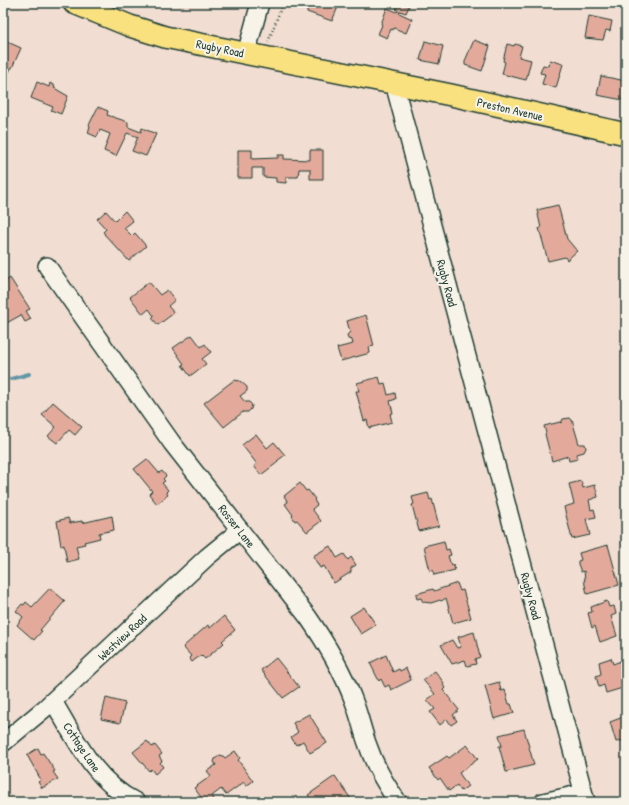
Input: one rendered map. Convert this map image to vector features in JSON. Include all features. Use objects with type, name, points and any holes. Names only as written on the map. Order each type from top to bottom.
[{"type":"main road","name":"Rugby Road","points":[[74,3],[137,28],[165,37],[394,83]]},
{"type":"main road","name":"Preston Avenue","points":[[394,83],[626,134]]},
{"type":"street","points":[[246,54],[260,3]]},
{"type":"street","name":"Rugby Road","points":[[394,83],[584,797]]},
{"type":"street","name":"Rosser Lane","points":[[47,266],[172,443],[308,616],[327,644],[340,668],[353,699],[376,767],[398,802]]},
{"type":"street","name":"Westview Road","points":[[3,743],[53,701],[207,557],[240,530]]},
{"type":"street","name":"Cottage Lane","points":[[53,701],[86,757],[99,774],[115,788],[136,802]]},
{"type":"street","points":[[543,802],[584,797]]},
{"type":"path","points":[[267,44],[283,3]]},
{"type":"building","points":[[308,3],[334,3],[333,5],[338,7],[332,21],[307,12]]},
{"type":"building","points":[[399,3],[409,6],[406,13],[400,11],[399,13],[412,19],[406,33],[394,28],[393,30],[391,29],[387,38],[378,34],[387,8],[397,12],[398,10],[396,9]]},
{"type":"building","points":[[589,16],[612,21],[610,31],[606,30],[603,40],[585,38]]},
{"type":"building","points":[[3,40],[21,48],[7,76],[3,74]]},
{"type":"building","points":[[474,40],[490,46],[482,71],[465,65],[465,61]]},
{"type":"building","points":[[425,41],[443,46],[439,64],[420,60]]},
{"type":"building","points":[[507,44],[522,46],[519,57],[531,60],[526,80],[502,74]]},
{"type":"building","points":[[550,60],[563,64],[556,88],[542,84],[545,74],[540,73],[543,65],[548,66]]},
{"type":"building","points":[[601,76],[626,81],[623,100],[597,95]]},
{"type":"building","points":[[37,82],[49,87],[50,83],[55,86],[54,88],[68,96],[61,114],[51,110],[53,107],[31,98]]},
{"type":"building","points":[[98,107],[108,111],[107,115],[128,122],[128,127],[141,132],[142,128],[156,134],[146,156],[132,151],[138,137],[127,133],[116,156],[104,151],[110,134],[100,130],[97,137],[88,133],[89,125]]},
{"type":"building","points":[[238,150],[252,150],[252,159],[278,158],[278,155],[284,155],[284,159],[310,160],[310,150],[323,150],[323,179],[310,179],[310,169],[299,169],[298,177],[286,177],[286,183],[276,182],[276,178],[263,177],[263,168],[252,168],[252,178],[238,178]]},
{"type":"building","points":[[558,205],[567,239],[577,251],[567,260],[565,257],[548,261],[539,228],[541,228],[537,210]]},
{"type":"building","points":[[106,211],[115,221],[125,211],[133,221],[124,228],[132,236],[135,233],[146,246],[129,261],[104,234],[103,232],[106,229],[97,219]]},
{"type":"building","points":[[10,278],[30,309],[26,311],[31,319],[25,322],[21,315],[3,325],[3,283]]},
{"type":"building","points":[[149,282],[160,295],[167,290],[175,300],[168,306],[174,313],[158,325],[152,318],[154,316],[149,309],[143,314],[130,297]]},
{"type":"building","points":[[366,315],[374,346],[369,347],[370,353],[341,361],[337,348],[353,344],[352,340],[348,339],[347,335],[350,332],[347,321]]},
{"type":"building","points":[[192,335],[201,347],[205,344],[211,352],[202,359],[206,364],[190,376],[173,348]]},
{"type":"building","points":[[379,377],[381,384],[385,383],[388,395],[395,393],[396,399],[390,401],[393,413],[390,414],[392,422],[369,428],[367,420],[364,421],[356,391],[359,391],[357,383]]},
{"type":"building","points":[[234,380],[240,381],[247,387],[247,391],[240,396],[245,402],[249,402],[252,405],[248,412],[243,412],[224,427],[204,403]]},
{"type":"building","points":[[53,402],[82,427],[75,435],[69,430],[57,443],[48,436],[56,427],[42,415]]},
{"type":"building","points":[[570,418],[572,420],[579,444],[585,444],[586,448],[584,452],[577,454],[578,459],[569,461],[568,456],[552,461],[544,426],[561,423],[563,419]]},
{"type":"building","points":[[256,434],[267,448],[274,442],[285,455],[261,475],[254,466],[257,464],[242,445]]},
{"type":"building","points":[[147,459],[159,473],[162,471],[166,476],[163,479],[165,481],[162,483],[168,490],[166,492],[168,495],[157,504],[149,494],[152,491],[134,469]]},
{"type":"building","points":[[581,481],[583,488],[595,485],[598,497],[589,500],[591,510],[594,509],[596,517],[586,519],[590,535],[572,539],[564,507],[574,504],[569,484]]},
{"type":"building","points":[[300,483],[315,499],[314,500],[317,505],[312,509],[321,521],[307,532],[297,520],[295,521],[292,516],[293,515],[285,504],[288,502],[284,496]]},
{"type":"building","points":[[428,493],[430,500],[432,499],[439,526],[419,531],[412,505],[414,504],[412,497]]},
{"type":"building","points":[[112,516],[114,530],[99,533],[100,538],[84,542],[85,544],[76,546],[79,559],[67,562],[64,545],[61,546],[57,521],[68,518],[70,523],[82,521],[82,523]]},
{"type":"building","points":[[444,541],[446,550],[449,549],[451,555],[448,556],[451,565],[453,564],[455,570],[434,575],[433,570],[430,571],[424,546]]},
{"type":"building","points":[[608,545],[619,585],[587,594],[584,571],[581,572],[578,564],[578,561],[581,560],[579,553]]},
{"type":"building","points":[[330,546],[337,558],[344,554],[348,560],[351,557],[356,565],[351,568],[351,572],[334,583],[324,566],[320,568],[313,556]]},
{"type":"building","points":[[457,583],[460,591],[463,590],[471,618],[453,623],[446,598],[441,601],[431,603],[423,602],[421,598],[417,599],[416,594],[433,589],[434,591]]},
{"type":"building","points":[[50,588],[65,601],[40,630],[42,631],[34,640],[17,625],[23,617],[16,611],[26,602],[32,607]]},
{"type":"building","points":[[607,601],[609,607],[614,606],[616,614],[611,616],[617,636],[600,642],[595,626],[592,628],[588,613],[592,612],[591,607]]},
{"type":"building","points":[[364,607],[376,625],[361,634],[350,616]]},
{"type":"building","points":[[224,616],[235,630],[222,641],[224,643],[205,659],[201,655],[192,662],[189,658],[191,656],[183,647],[208,625],[210,628]]},
{"type":"building","points":[[474,632],[480,657],[475,659],[476,664],[467,666],[465,660],[452,664],[441,645],[452,640],[457,648],[461,647],[458,637]]},
{"type":"building","points":[[386,655],[393,672],[406,668],[411,680],[391,690],[389,685],[385,687],[381,679],[379,681],[370,663]]},
{"type":"building","points":[[276,658],[299,687],[283,698],[261,670]]},
{"type":"building","points":[[611,658],[613,664],[626,659],[626,687],[606,693],[604,685],[599,687],[596,676],[601,674],[599,662]]},
{"type":"building","points":[[435,671],[444,683],[443,685],[445,688],[443,690],[459,710],[453,715],[457,721],[451,725],[447,719],[440,725],[430,712],[435,709],[427,700],[435,694],[423,680]]},
{"type":"building","points":[[499,682],[501,691],[505,690],[509,704],[511,704],[514,713],[494,719],[485,686]]},
{"type":"building","points":[[106,698],[125,703],[120,723],[101,719]]},
{"type":"building","points":[[309,714],[327,743],[310,753],[303,741],[296,745],[291,737],[298,732],[293,723]]},
{"type":"building","points":[[626,716],[626,740],[616,742],[610,722]]},
{"type":"building","points":[[524,729],[534,765],[506,772],[499,746],[502,746],[499,735]]},
{"type":"building","points":[[147,741],[152,747],[155,745],[162,754],[159,756],[162,761],[160,763],[163,767],[155,774],[151,769],[149,771],[133,752]]},
{"type":"building","points":[[467,745],[478,759],[459,773],[468,786],[461,791],[457,785],[449,791],[440,778],[438,780],[429,768],[447,756],[449,758]]},
{"type":"building","points":[[38,748],[55,771],[53,772],[58,779],[42,788],[38,782],[41,780],[27,755]]},
{"type":"building","points":[[235,751],[240,758],[238,760],[253,781],[246,786],[244,782],[226,795],[221,789],[212,796],[214,799],[210,802],[205,802],[194,788],[211,776],[207,771],[216,765],[214,762],[215,759],[220,755],[225,758]]},
{"type":"building","points":[[335,776],[353,802],[313,802],[308,795]]},
{"type":"waterway","points":[[11,379],[29,374]]}]
